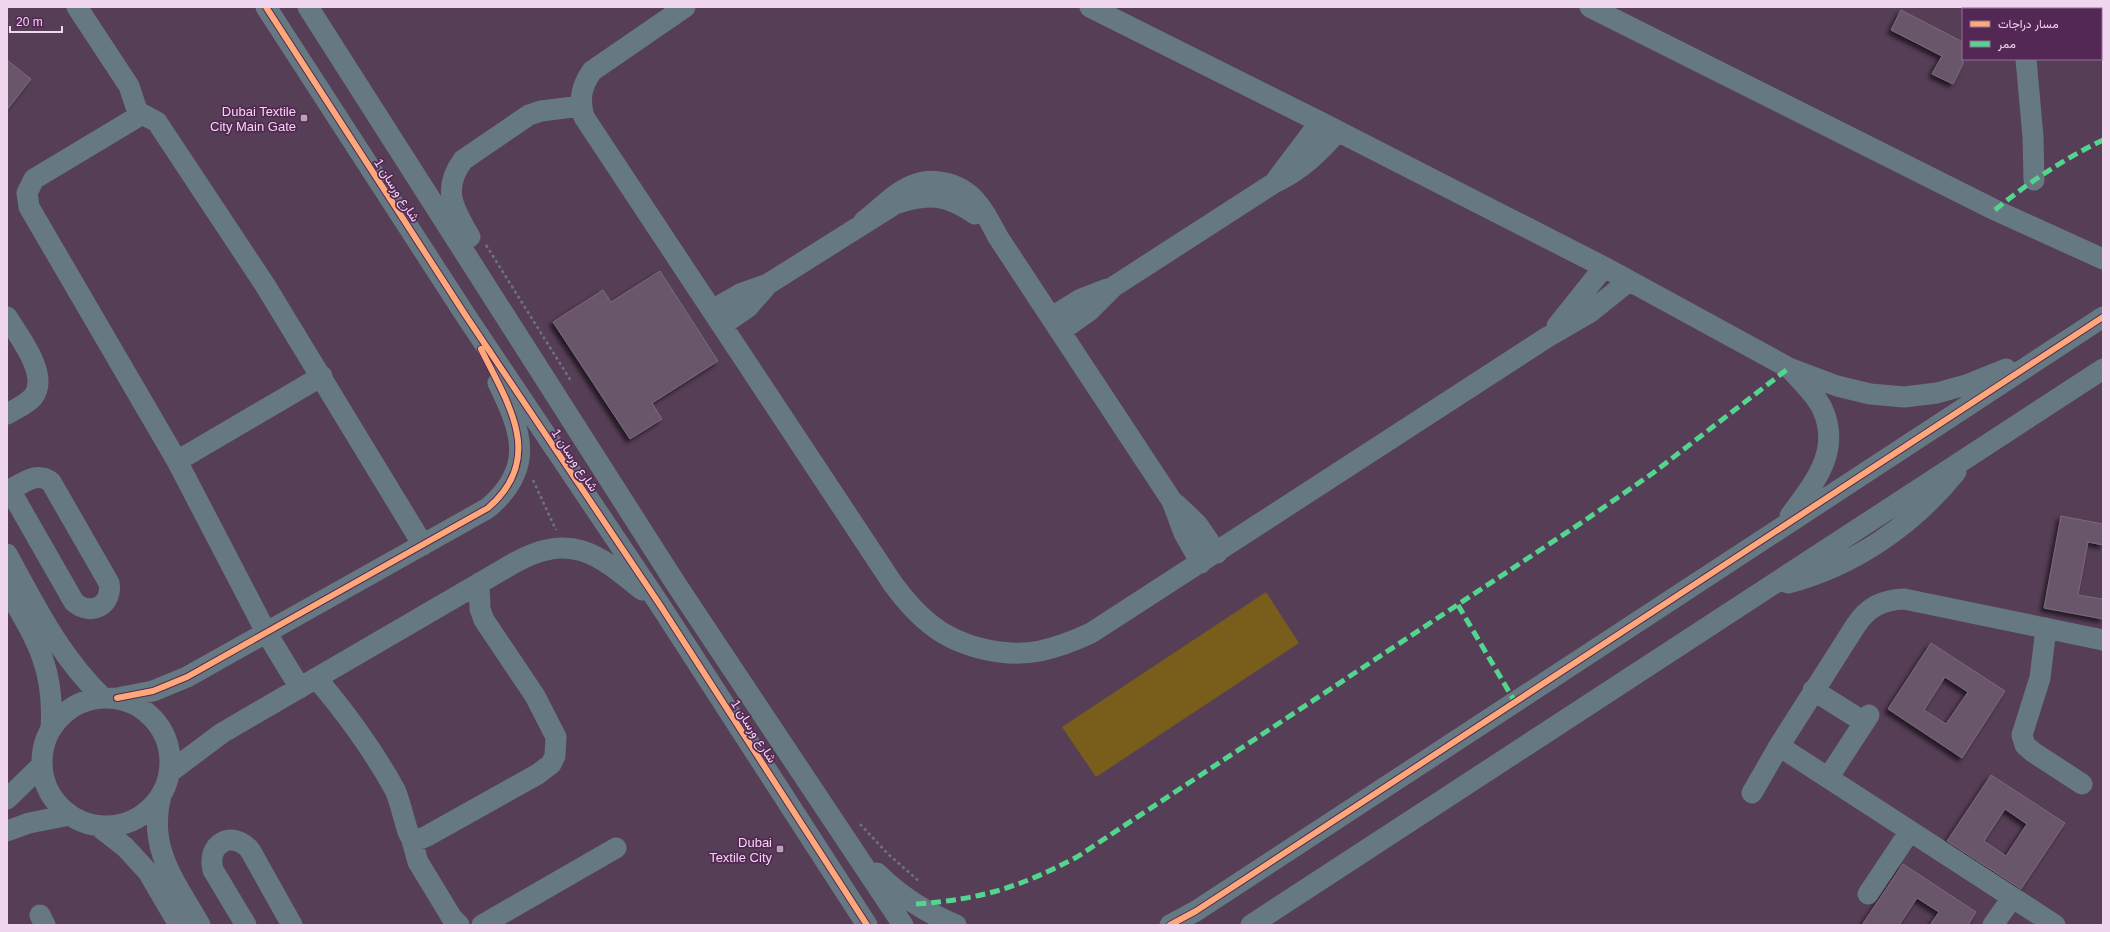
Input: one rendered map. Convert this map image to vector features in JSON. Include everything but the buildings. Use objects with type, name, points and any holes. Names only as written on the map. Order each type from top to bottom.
[{"type":"street","points":[[77,7],[125,79],[135,100],[139,116]]},
{"type":"street","name":"شارع ورسان 1","points":[[266,7],[466,316],[660,605],[867,925]]},
{"type":"street","name":"شارع ورسان 1","points":[[308,7],[676,584],[903,925]]},
{"type":"street","points":[[685,7],[592,71],[584,82],[581,95],[584,117],[893,584],[910,606],[931,625],[956,639],[982,649],[1010,652],[1038,651],[1066,645],[1091,633],[1209,558],[1546,338],[1589,313],[1629,281]]},
{"type":"street","points":[[1090,7],[1338,131],[1604,267],[1789,368],[1837,386],[1870,394],[1904,397],[1937,394],[1969,384],[2057,347]]},
{"type":"street","points":[[1590,7],[1996,210],[2103,260]]},
{"type":"street","points":[[2026,60],[2032,130],[2034,180]]},
{"type":"street","points":[[491,296],[479,252],[452,203],[450,191],[456,169],[462,160],[472,152],[528,116],[541,111],[582,106]]},
{"type":"street","points":[[423,545],[266,285],[157,122],[144,115],[139,116],[39,174],[30,185],[27,200],[29,207],[177,461],[266,632],[308,683],[346,717],[390,782],[399,800],[418,862],[452,918],[459,925]]},
{"type":"street","points":[[1274,183],[1320,122]]},
{"type":"street","points":[[1057,324],[1089,311],[1113,287],[1310,161],[1338,131]]},
{"type":"street","points":[[717,318],[740,294],[768,284],[864,221],[911,186],[929,181],[948,183],[966,191],[979,204],[998,237],[1057,324],[1172,501],[1184,533],[1209,558]]},
{"type":"street","points":[[1546,338],[1604,267]]},
{"type":"street","points":[[161,795],[152,807],[141,816],[127,823],[112,826],[98,826],[83,822],[70,815],[58,806],[50,794],[44,780],[42,765],[44,746],[51,729],[61,717],[73,707],[88,700],[153,691],[170,685],[423,545],[488,508],[499,498],[512,479],[519,458],[518,428],[466,316]]},
{"type":"street","points":[[7,317],[36,368],[39,384],[32,398],[7,414]]},
{"type":"street","points":[[1170,925],[1196,911],[1580,661],[1782,526],[2103,317]]},
{"type":"street","points":[[1782,526],[1815,482],[1824,465],[1828,446],[1828,426],[1822,408],[1789,368]]},
{"type":"street","points":[[1251,925],[1467,786],[1766,588],[2103,369]]},
{"type":"street","points":[[177,461],[322,376]]},
{"type":"street","points":[[2054,401],[2103,387]]},
{"type":"street","points":[[37,477],[47,479],[51,482],[109,583],[109,595],[102,605],[91,610],[84,609],[74,602],[9,491],[37,477]]},
{"type":"street","points":[[170,772],[222,733],[478,583],[537,552],[560,548],[575,549],[587,552],[610,564],[660,605]]},
{"type":"street","points":[[7,554],[63,653],[75,669],[110,698],[133,703],[147,712],[158,724],[166,739],[170,756],[170,772],[161,795],[156,822],[160,849],[170,872],[200,925]]},
{"type":"street","points":[[411,838],[422,839],[538,774],[551,764],[555,756],[556,737],[550,723],[535,696],[484,620],[480,609],[478,583]]},
{"type":"street","points":[[7,588],[37,640],[44,657],[51,693],[51,729]]},
{"type":"street","points":[[1752,794],[1813,690],[1864,613],[1876,604],[1889,599],[1904,598],[2103,640]]},
{"type":"street","points":[[2046,628],[2040,678],[2022,735],[2025,745],[2033,752],[2082,784]]},
{"type":"street","points":[[1813,690],[1866,718],[1828,778]]},
{"type":"street","points":[[1780,746],[2055,925]]},
{"type":"street","points":[[7,799],[42,765]]},
{"type":"street","points":[[7,831],[29,823],[70,815]]},
{"type":"street","points":[[98,826],[125,847],[148,872],[179,925]]},
{"type":"street","points":[[1868,894],[1910,831]]},
{"type":"street","points":[[246,925],[213,870],[211,863],[214,850],[225,841],[240,841],[250,850],[292,925]]},
{"type":"street","points":[[482,925],[616,848]]},
{"type":"street","points":[[856,854],[884,881],[916,904],[938,917],[956,925]]},
{"type":"street","points":[[1993,925],[2012,898]]},
{"type":"path","points":[[482,238],[574,386]]},
{"type":"path","points":[[530,475],[559,535]]},
{"type":"path","points":[[859,822],[888,854],[924,885]]},
{"type":"shaded area","points":[[1266,592],[1299,643],[1096,777],[1062,727]]},
{"type":"marked path","points":[[1995,210],[2047,172],[2074,155],[2103,140]]},
{"type":"marked path","points":[[916,904],[961,899],[999,890],[1036,877],[1077,857],[1584,521],[1653,473],[1789,368]]},
{"type":"marked path","points":[[1458,605],[1515,702]]},
{"type":"cycle path","points":[[266,7],[466,316],[660,605],[867,925]]},
{"type":"cycle path","points":[[1170,925],[1196,911],[2103,317]]},
{"type":"cycle path","points":[[117,698],[153,691],[187,677],[488,508],[505,489],[515,470],[518,450],[516,430],[510,410],[502,390],[481,349]]},
{"type":"place","name":"Dubai Textile City Main Gate","points":[[304,118]]},
{"type":"place","name":"Dubai Textile City","points":[[780,849]]}]
